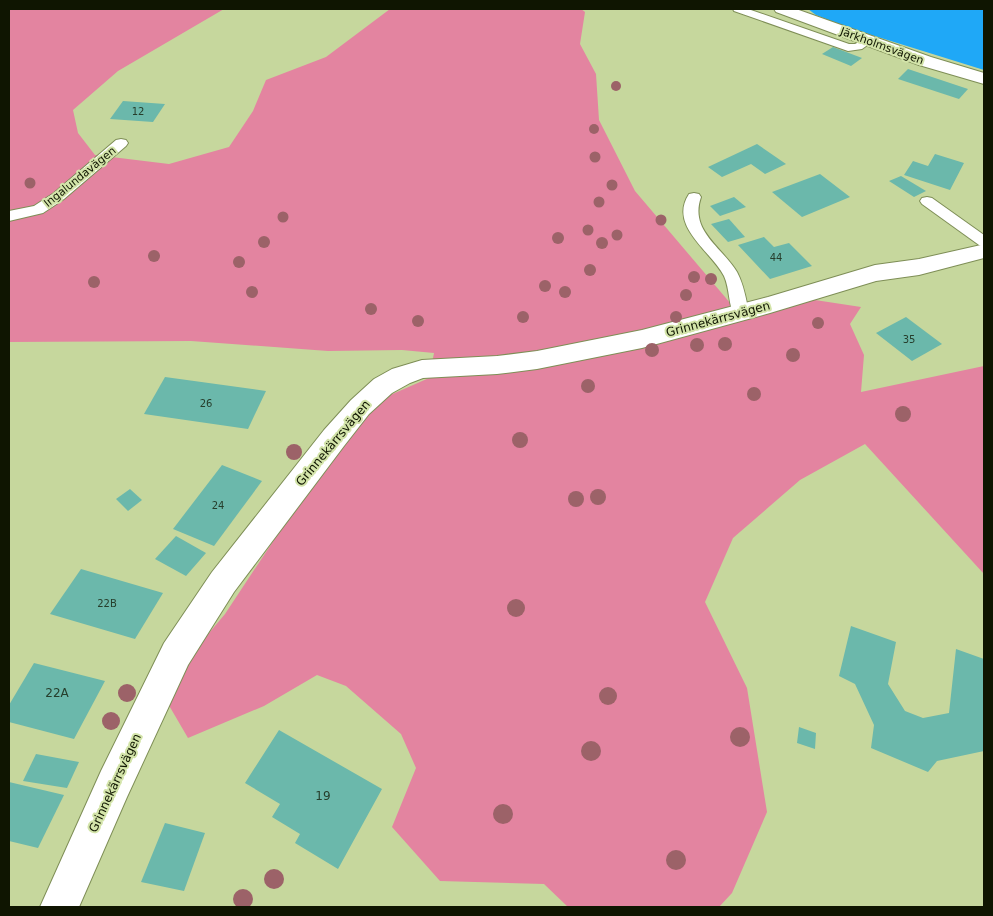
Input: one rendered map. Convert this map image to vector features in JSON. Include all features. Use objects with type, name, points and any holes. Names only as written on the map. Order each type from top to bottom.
[{"type":"street","name":"Järkholmsvägen","points":[[782,9],[925,61],[984,78]]},
{"type":"street","name":"Grinnekärrsvägen","points":[[59,907],[114,784],[176,654],[223,582],[264,528],[344,425],[383,386],[401,376],[422,369],[497,365],[546,358],[642,339],[741,313],[875,273],[919,266],[983,248]]},
{"type":"lane","points":[[738,9],[848,48],[858,47],[867,41]]},
{"type":"lane","name":"Ingalundavägen","points":[[9,216],[38,210],[59,196],[122,143]]},
{"type":"lane","points":[[694,197],[689,206],[689,216],[697,231],[730,273],[741,313]]},
{"type":"lane","points":[[927,201],[983,248]]},
{"type":"shaded area","points":[[9,9],[224,9],[118,71],[73,110],[78,133],[95,155],[169,164],[229,147],[253,111],[266,80],[326,57],[390,9],[581,9],[585,12],[580,44],[596,74],[599,120],[635,191],[742,317],[815,300],[861,307],[850,324],[864,355],[861,392],[984,366],[984,574],[865,444],[800,480],[733,538],[705,602],[747,688],[767,812],[732,893],[719,907],[568,907],[544,884],[440,881],[392,827],[416,768],[401,734],[346,686],[317,675],[264,706],[188,738],[167,702],[193,652],[225,614],[307,490],[366,413],[388,396],[429,378],[434,353],[402,350],[328,351],[191,341],[9,342]]},
{"type":"water","points":[[808,9],[984,9],[984,70],[849,28],[816,15]]},
{"type":"building","points":[[833,47],[862,58],[851,66],[822,54]]},
{"type":"building","points":[[908,69],[968,89],[959,99],[898,79]]},
{"type":"building","points":[[123,101],[165,104],[153,122],[110,119]]},
{"type":"building","points":[[757,144],[786,164],[765,174],[751,164],[722,177],[708,167]]},
{"type":"building","points":[[935,154],[964,163],[950,190],[904,175],[913,161],[928,166]]},
{"type":"building","points":[[820,174],[850,197],[802,217],[772,192]]},
{"type":"building","points":[[901,176],[926,191],[914,197],[889,181]]},
{"type":"building","points":[[734,197],[746,207],[720,216],[710,206]]},
{"type":"building","points":[[729,219],[745,237],[728,242],[711,224]]},
{"type":"building","points":[[764,237],[774,247],[789,243],[812,266],[770,279],[738,245]]},
{"type":"building","points":[[906,317],[942,344],[912,361],[876,333]]},
{"type":"building","points":[[165,377],[266,391],[248,429],[144,414]]},
{"type":"building","points":[[222,465],[262,481],[214,546],[173,529]]},
{"type":"building","points":[[130,489],[142,500],[128,511],[116,499]]},
{"type":"building","points":[[176,536],[206,553],[186,576],[155,559]]},
{"type":"building","points":[[81,569],[163,593],[135,639],[50,614]]},
{"type":"building","points":[[851,626],[896,642],[888,684],[905,711],[923,718],[949,713],[956,649],[984,659],[984,751],[937,761],[928,772],[871,748],[874,725],[855,684],[839,676]]},
{"type":"building","points":[[34,663],[105,681],[74,739],[9,722],[9,705]]},
{"type":"building","points":[[799,727],[816,733],[815,749],[797,743]]},
{"type":"building","points":[[279,730],[382,789],[338,869],[295,843],[300,834],[272,817],[280,804],[245,783]]},
{"type":"building","points":[[36,754],[79,762],[67,788],[23,781]]},
{"type":"building","points":[[9,782],[64,795],[38,848],[9,841]]},
{"type":"building","points":[[165,823],[205,833],[184,891],[141,882]]}]
